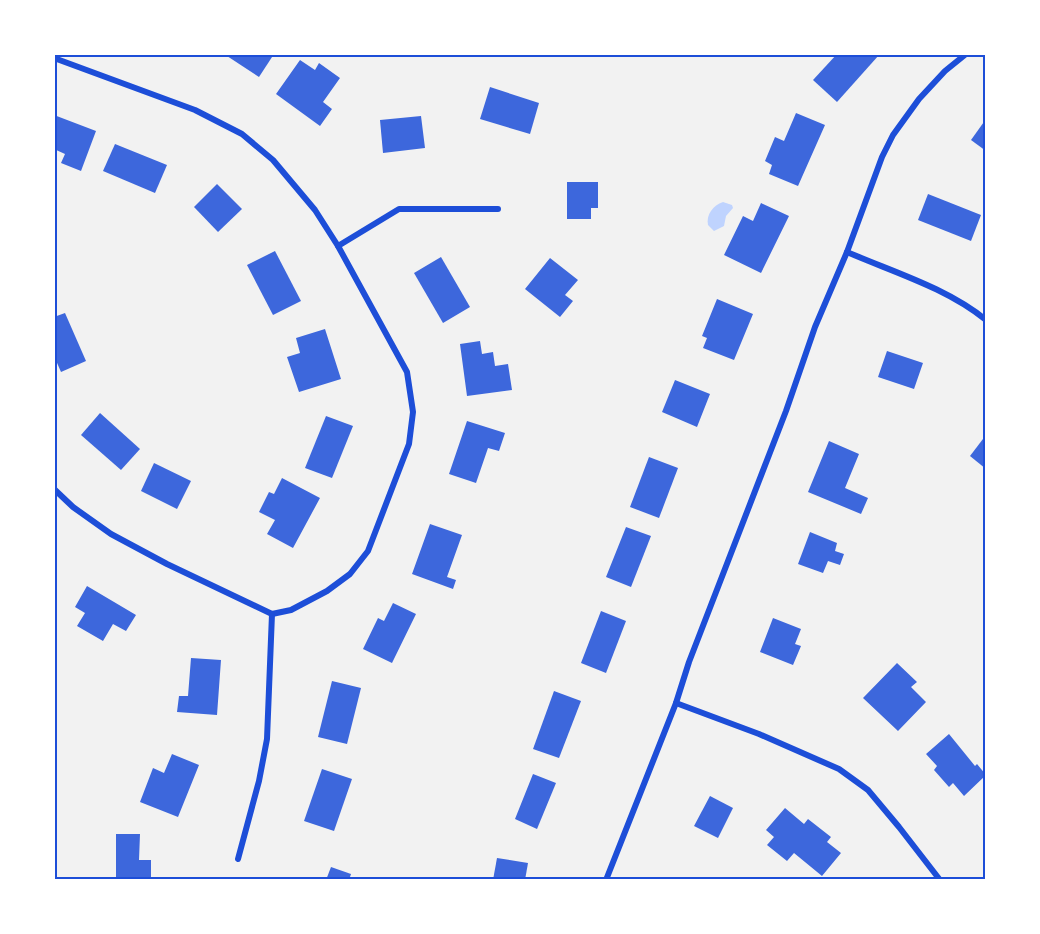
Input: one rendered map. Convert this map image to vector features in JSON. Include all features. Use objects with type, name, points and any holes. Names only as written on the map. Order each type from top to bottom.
[{"type":"street","points":[[606,880],[676,703],[689,662],[873,179],[893,135],[926,92],[945,71],[966,54]]},
{"type":"street","points":[[54,58],[195,110],[242,134],[273,160],[315,210],[338,246],[407,372],[413,412],[409,444],[368,551],[350,574],[327,591],[291,610],[272,614],[167,564],[111,534],[54,489]]},
{"type":"street","points":[[338,246],[399,209],[498,209]]},
{"type":"street","points":[[847,252],[927,286],[973,310],[986,320]]},
{"type":"street","points":[[238,859],[259,781],[267,739],[272,614]]},
{"type":"street","points":[[676,703],[759,734],[839,769],[868,790],[940,880]]},
{"type":"water","points":[[723,202],[732,205],[733,208],[726,216],[724,226],[714,231],[708,225],[709,214],[713,208]]},
{"type":"building","points":[[229,54],[274,54],[259,77],[227,56]]},
{"type":"building","points":[[837,54],[879,55],[837,102],[813,80]]},
{"type":"building","points":[[300,60],[315,70],[319,63],[340,78],[323,102],[332,109],[320,126],[276,94]]},
{"type":"building","points":[[490,87],[539,103],[530,134],[480,119]]},
{"type":"building","points":[[796,113],[825,125],[798,186],[769,174],[772,165],[765,161],[775,137],[784,141]]},
{"type":"building","points":[[54,115],[96,131],[81,171],[61,163],[65,154],[54,149]]},
{"type":"building","points":[[421,116],[425,148],[383,153],[380,120]]},
{"type":"building","points":[[986,119],[986,151],[971,140]]},
{"type":"building","points":[[115,144],[167,165],[155,193],[103,171]]},
{"type":"building","points":[[567,182],[598,182],[598,208],[591,208],[591,219],[567,219]]},
{"type":"building","points":[[217,184],[242,209],[218,232],[194,207]]},
{"type":"building","points":[[928,194],[981,215],[971,241],[918,220]]},
{"type":"building","points":[[761,203],[789,216],[761,273],[724,255],[743,216],[753,221]]},
{"type":"building","points":[[275,251],[301,301],[273,315],[247,265]]},
{"type":"building","points":[[441,257],[470,307],[443,323],[414,273]]},
{"type":"building","points":[[550,258],[578,280],[565,295],[573,301],[560,317],[525,289]]},
{"type":"building","points":[[717,299],[753,314],[734,360],[703,348],[707,338],[702,336]]},
{"type":"building","points":[[65,313],[86,361],[61,372],[54,356],[54,317]]},
{"type":"building","points":[[325,329],[341,379],[299,392],[287,357],[300,353],[296,338]]},
{"type":"building","points":[[480,341],[482,354],[493,352],[495,366],[508,364],[512,390],[467,396],[460,344]]},
{"type":"building","points":[[887,351],[923,363],[914,389],[878,377]]},
{"type":"building","points":[[675,380],[710,394],[697,427],[662,412]]},
{"type":"building","points":[[100,413],[140,449],[121,470],[81,435]]},
{"type":"building","points":[[326,416],[353,426],[332,478],[305,468]]},
{"type":"building","points":[[467,421],[505,433],[499,451],[488,448],[476,483],[449,474]]},
{"type":"building","points":[[986,435],[986,469],[970,456]]},
{"type":"building","points":[[829,441],[859,454],[845,488],[868,498],[861,514],[808,492]]},
{"type":"building","points":[[649,457],[678,468],[659,518],[630,507]]},
{"type":"building","points":[[154,463],[191,481],[177,509],[141,491]]},
{"type":"building","points":[[282,478],[320,498],[293,548],[267,534],[275,520],[259,512],[269,492],[274,494]]},
{"type":"building","points":[[430,524],[462,535],[447,577],[456,580],[453,589],[412,574]]},
{"type":"building","points":[[626,527],[651,536],[631,587],[606,577]]},
{"type":"building","points":[[810,532],[837,543],[835,551],[844,554],[840,565],[828,561],[823,573],[798,564]]},
{"type":"building","points":[[87,586],[136,615],[126,631],[113,624],[103,641],[77,626],[85,613],[75,607]]},
{"type":"building","points":[[393,603],[416,614],[392,663],[363,649],[378,618],[384,621]]},
{"type":"building","points":[[601,611],[626,621],[606,673],[581,663]]},
{"type":"building","points":[[773,618],[801,629],[795,644],[801,646],[793,665],[760,652]]},
{"type":"building","points":[[191,658],[221,660],[217,715],[177,712],[179,696],[188,696]]},
{"type":"building","points":[[897,663],[917,682],[911,687],[926,702],[898,731],[863,698]]},
{"type":"building","points":[[332,681],[361,688],[347,744],[318,737]]},
{"type":"building","points":[[554,691],[581,701],[559,758],[533,749]]},
{"type":"building","points":[[949,734],[975,766],[977,764],[986,775],[964,796],[953,783],[949,787],[934,770],[937,766],[926,754]]},
{"type":"building","points":[[172,754],[199,765],[178,817],[140,802],[153,768],[164,773]]},
{"type":"building","points":[[322,769],[352,779],[334,831],[304,821]]},
{"type":"building","points":[[533,774],[556,783],[537,829],[515,819]]},
{"type":"building","points":[[710,796],[733,808],[718,838],[694,826]]},
{"type":"building","points":[[785,808],[804,824],[808,819],[831,837],[827,842],[841,853],[822,876],[794,853],[787,861],[767,845],[774,837],[766,830]]},
{"type":"building","points":[[116,834],[140,834],[139,860],[151,860],[151,880],[116,880]]},
{"type":"building","points":[[497,858],[528,863],[525,880],[493,880]]},
{"type":"building","points":[[331,867],[351,874],[349,880],[326,880]]}]
